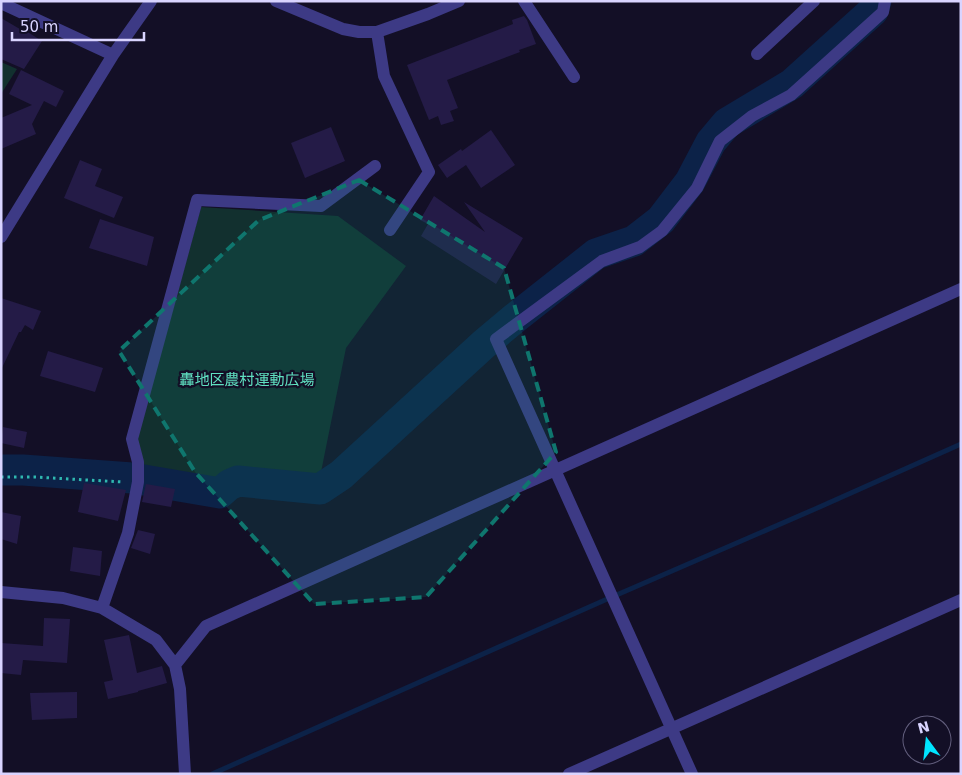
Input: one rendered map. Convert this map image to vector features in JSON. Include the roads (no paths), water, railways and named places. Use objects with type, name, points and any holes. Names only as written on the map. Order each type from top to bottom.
[{"type":"street","points":[[1,237],[113,55],[151,1]]},
{"type":"street","points":[[276,1],[343,29],[359,32],[377,32],[459,1]]},
{"type":"street","points":[[524,1],[574,77]]},
{"type":"street","points":[[692,774],[496,339],[602,261],[640,247],[662,231],[697,188],[720,141],[752,116],[791,95],[883,12],[886,1]]},
{"type":"street","points":[[1,3],[113,55]]},
{"type":"street","points":[[757,54],[810,3]]},
{"type":"street","points":[[377,32],[384,76],[428,172],[390,230]]},
{"type":"street","points":[[102,608],[128,533],[138,482],[138,462],[132,439],[197,200],[321,206],[375,166]]},
{"type":"street","points":[[175,666],[206,626],[961,289]]},
{"type":"street","points":[[1,592],[63,598],[102,608],[156,640],[175,666],[180,689],[185,774]]},
{"type":"street","points":[[569,774],[961,600]]},
{"type":"waterway","points":[[1,470],[132,478],[220,493],[229,485],[238,481],[320,489],[341,475],[484,344],[596,254],[634,241],[661,220],[690,182],[711,142],[727,123],[792,84],[873,11],[876,1]]},
{"type":"waterway","points":[[212,774],[961,444]]},
{"type":"park label","name":"轟地区農村運動広場","points":[[247,380]]}]
